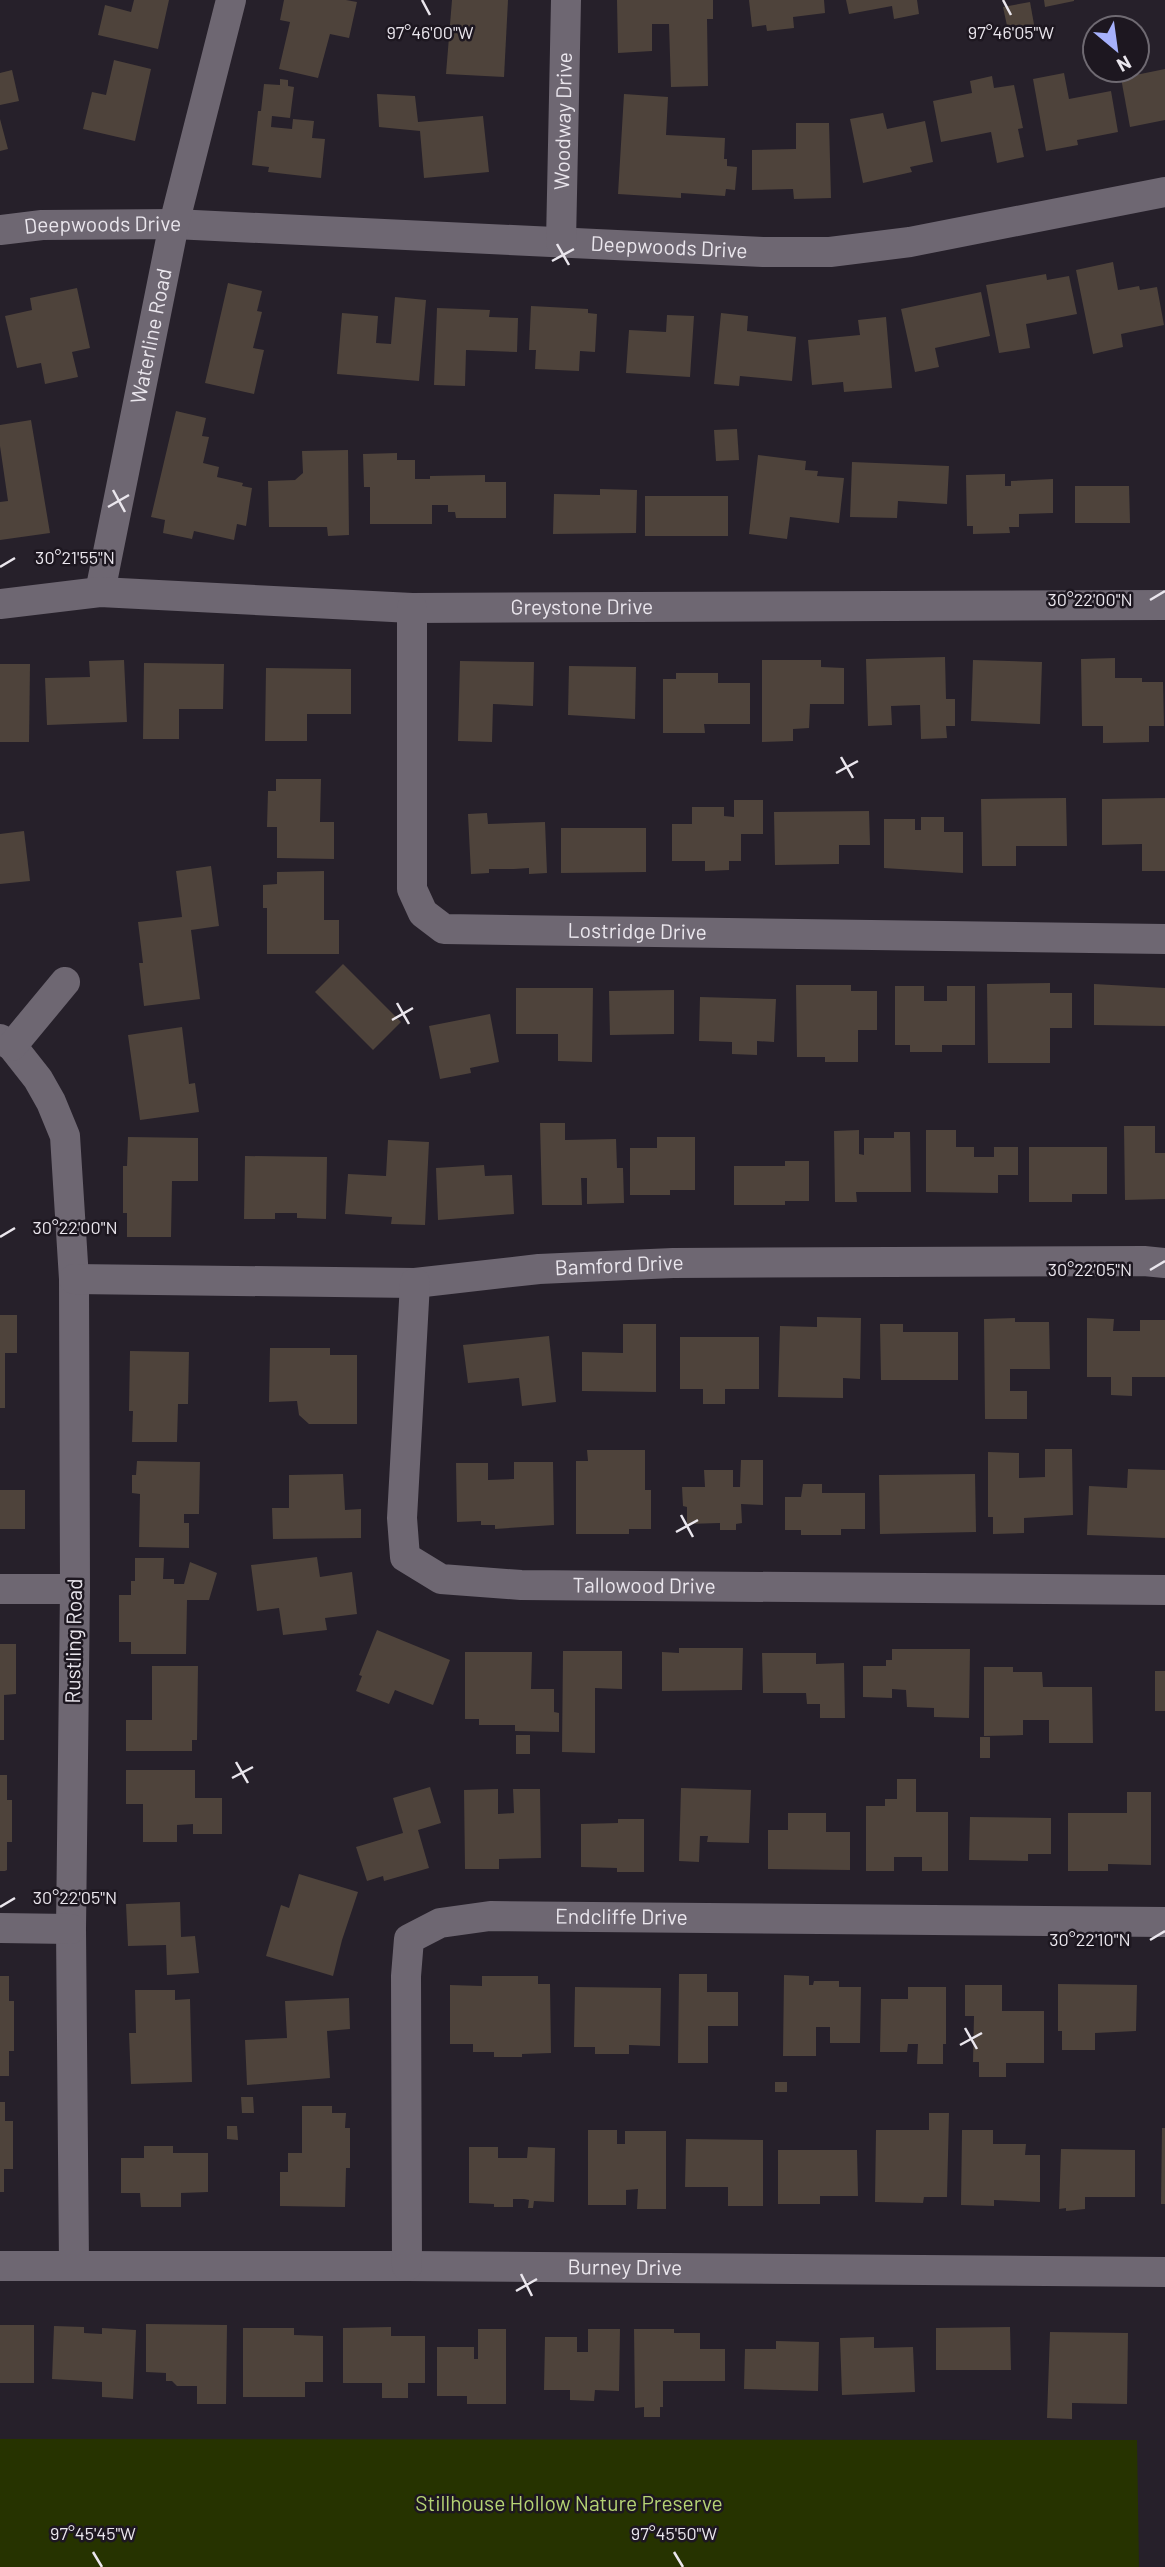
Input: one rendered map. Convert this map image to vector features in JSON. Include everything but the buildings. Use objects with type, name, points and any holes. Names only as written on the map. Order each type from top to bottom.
[{"type":"street","name":"Waterline Road","points":[[100,592],[174,224],[231,0]]},
{"type":"street","name":"Woodway Drive","points":[[561,242],[566,0]]},
{"type":"street","name":"Deepwoods Drive","points":[[0,230],[42,225],[174,224],[763,252],[830,252],[910,242],[1165,192]]},
{"type":"street","name":"Greystone Drive","points":[[0,604],[100,592],[412,608],[1165,605]]},
{"type":"street","name":"Lostridge Drive","points":[[412,608],[412,889],[422,913],[444,929],[1165,939]]},
{"type":"street","points":[[6,1043],[65,982]]},
{"type":"street","name":"Rustling Road","points":[[6,1043],[38,1079],[65,1136],[74,1279],[75,1589],[71,1929],[74,2265]]},
{"type":"street","name":"Bamford Drive","points":[[74,1279],[415,1283],[539,1269],[673,1263],[1165,1263]]},
{"type":"street","name":"Tallowood Drive","points":[[415,1283],[402,1518],[405,1557],[441,1579],[521,1585],[1165,1590]]},
{"type":"street","points":[[0,1588],[75,1589]]},
{"type":"street","name":"Endcliffe Drive","points":[[407,2266],[406,1976],[409,1939],[440,1923],[489,1916],[1165,1922]]},
{"type":"street","points":[[0,1928],[71,1929]]},
{"type":"street","name":"Burney Drive","points":[[0,2266],[1165,2272]]},
{"type":"green space","name":"Stillhouse Hollow Nature Preserve","points":[[0,2439],[1137,2440],[1139,2567],[0,2567]]}]
